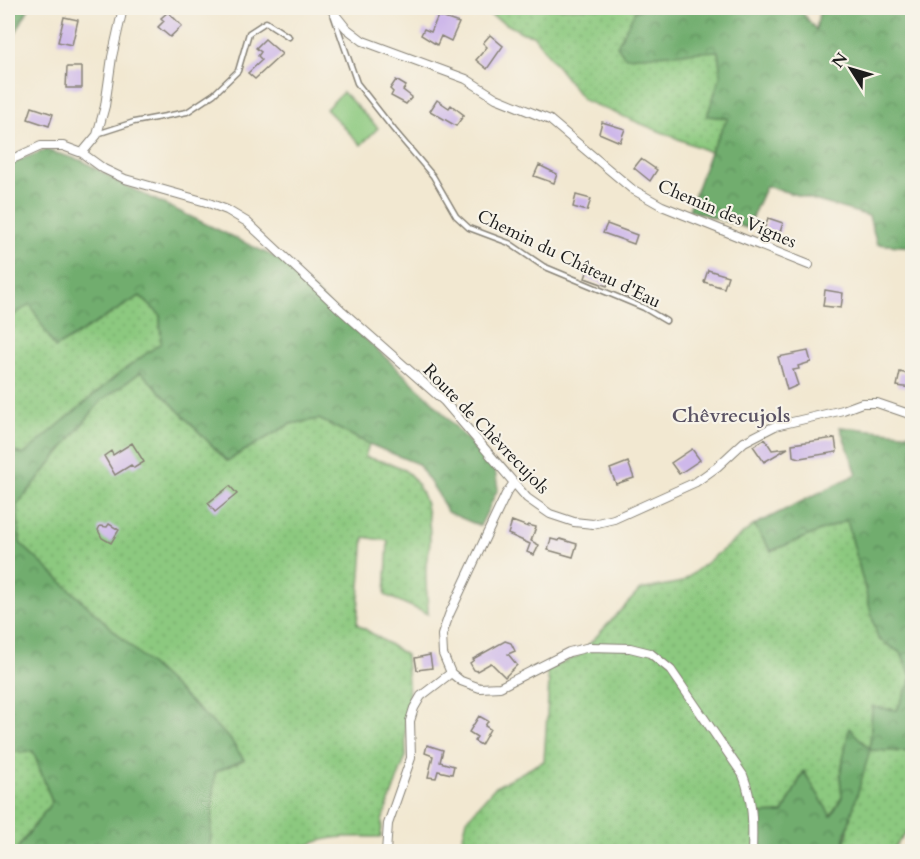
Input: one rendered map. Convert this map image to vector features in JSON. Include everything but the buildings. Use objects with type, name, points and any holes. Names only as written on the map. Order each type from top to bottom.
[{"type":"street","points":[[82,153],[97,135],[105,106],[112,57],[123,8]]},
{"type":"street","name":"Chemin des Vignes","points":[[331,8],[346,28],[363,41],[466,79],[496,98],[550,120],[632,189],[662,206],[809,265]]},
{"type":"street","name":"Route de Chèvrecujols","points":[[8,161],[41,147],[63,146],[82,153],[104,169],[126,179],[206,202],[227,210],[247,222],[341,310],[444,401],[526,498],[550,514],[574,522],[592,524],[614,519],[696,482],[717,467],[744,442],[775,426],[843,410],[862,403],[877,403],[912,415]]},
{"type":"street","points":[[513,484],[506,494],[449,615],[442,636],[443,654],[451,673],[461,681],[480,688],[500,687],[569,652],[590,647],[630,648],[650,653],[671,669],[743,775],[749,790],[753,812],[752,852]]},
{"type":"street","points":[[386,852],[388,824],[411,759],[410,721],[414,708],[421,696],[451,673]]},
{"type":"lane","name":"Chemin du Château d'Eau","points":[[331,8],[357,82],[433,176],[456,216],[462,222],[469,228],[509,243],[543,266],[644,308],[666,321]]},
{"type":"lane","points":[[97,135],[134,122],[187,112],[214,94],[238,71],[249,33],[266,22],[289,37]]},
{"type":"green space","points":[[8,8],[29,8],[8,47]]},
{"type":"green space","points":[[477,8],[644,8],[635,11],[718,51],[721,75],[707,116],[729,117],[710,152],[583,100],[533,35],[523,33]]},
{"type":"green space","points":[[644,8],[799,8],[816,30],[820,8],[912,8],[912,247],[877,244],[869,216],[766,186],[747,228],[689,210],[710,152],[728,118],[707,116],[721,75],[718,51],[625,57],[617,46],[635,11]]},
{"type":"green space","points":[[343,92],[378,128],[361,145],[326,109]]},
{"type":"green space","points":[[46,150],[83,161],[122,184],[281,260],[430,399],[495,470],[498,489],[480,526],[447,512],[418,464],[369,444],[319,419],[290,424],[227,461],[141,372],[101,401],[17,505],[20,543],[230,739],[244,760],[215,772],[210,847],[202,851],[15,852],[52,802],[33,751],[8,753],[8,448],[23,455],[121,372],[161,343],[160,315],[140,296],[55,348],[30,304],[8,319],[8,164]]},
{"type":"green space","points":[[140,296],[160,315],[161,343],[121,372],[23,456],[8,448],[8,319],[30,304],[55,348]]},
{"type":"green space","points":[[141,372],[227,461],[290,424],[319,419],[369,444],[365,457],[397,466],[406,472],[414,479],[424,497],[430,530],[426,573],[428,614],[385,595],[388,541],[364,537],[357,624],[406,655],[409,697],[405,720],[406,756],[382,821],[381,837],[327,839],[298,851],[202,851],[210,847],[215,772],[244,760],[230,739],[20,543],[17,505],[101,401]]},
{"type":"green space","points":[[840,427],[912,434],[912,678],[901,653],[878,639],[847,520],[771,551],[754,525],[857,474]]},
{"type":"green space","points":[[847,520],[878,638],[901,653],[912,678],[897,710],[872,707],[870,749],[912,752],[912,826],[891,851],[841,851],[848,833],[850,729],[840,776],[842,797],[830,817],[803,772],[783,813],[759,814],[757,851],[459,852],[467,819],[495,787],[544,761],[549,683],[546,670],[578,656],[640,590],[682,582],[754,525],[771,551]]},
{"type":"green space","points":[[912,678],[912,752],[870,750],[841,851],[757,851],[758,814],[783,813],[804,771],[831,816],[842,797],[840,776],[849,728],[870,749],[872,707],[897,710]]},
{"type":"green space","points":[[33,751],[52,802],[15,851],[8,852],[8,753]]},
{"type":"district","name":"Chêvrecujols","points":[[731,415]]}]
